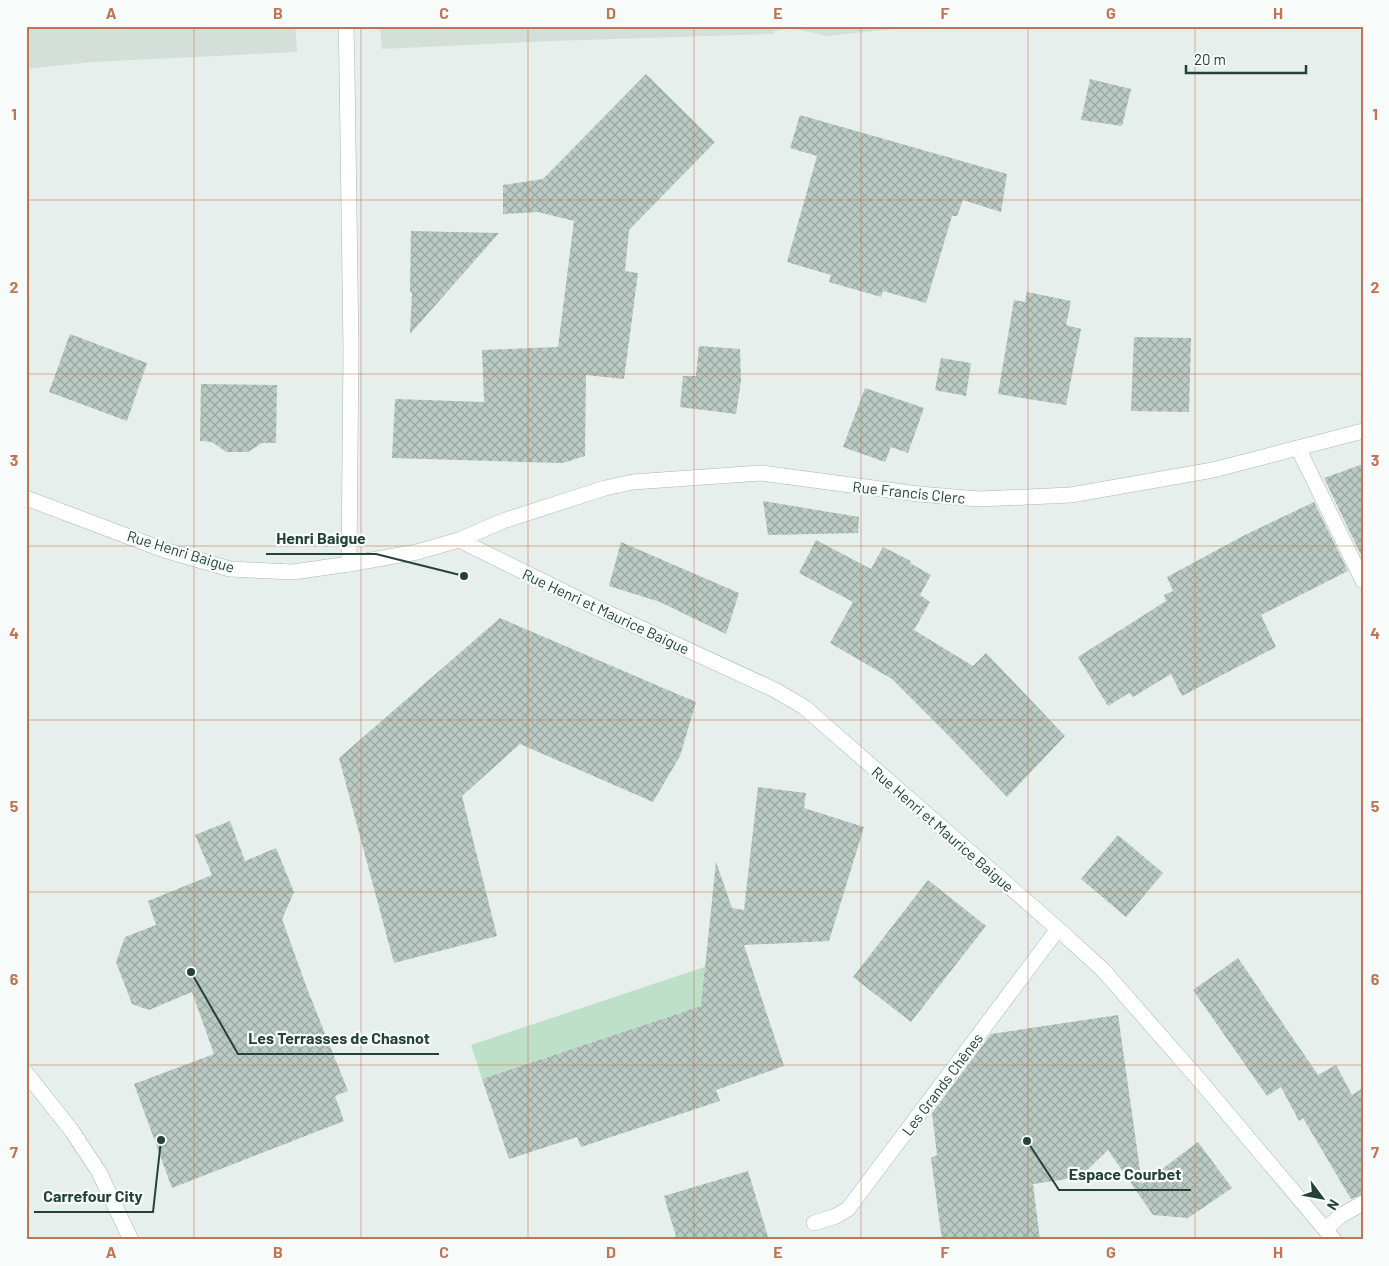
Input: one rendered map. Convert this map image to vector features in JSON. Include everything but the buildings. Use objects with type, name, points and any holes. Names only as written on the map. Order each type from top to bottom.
[{"type":"street","points":[[346,26],[351,350],[349,564]]},
{"type":"street","name":"Rue Francis Clerc","points":[[459,540],[503,521],[605,488],[633,482],[761,473],[918,494],[979,499],[1071,495],[1213,470],[1363,431]]},
{"type":"street","points":[[1298,448],[1363,581]]},
{"type":"street","name":"Rue Henri Baigue","points":[[26,498],[164,550],[230,569],[293,572],[417,552],[459,540]]},
{"type":"street","name":"Rue Henri et Maurice Baigue","points":[[459,540],[595,607],[775,690],[804,707],[1103,970],[1330,1234]]},
{"type":"street","name":"Les Grands Chênes","points":[[814,1223],[836,1216],[848,1208],[1058,929]]},
{"type":"street","points":[[26,1073],[72,1131],[99,1172],[130,1240]]},
{"type":"street","points":[[1330,1234],[1340,1216],[1363,1203]]},
{"type":"shaded area","points":[[26,26],[295,26],[297,52],[92,62],[26,69]]},
{"type":"shaded area","points":[[380,26],[921,26],[827,36],[791,28],[774,31],[773,34],[551,41],[382,49]]},
{"type":"green space","points":[[746,953],[758,987],[482,1079],[471,1045]]},
{"type":"place","name":"Henri Baigue","points":[[464,576]]},
{"type":"place","name":"Les Terrasses de Chasnot","points":[[191,972]]},
{"type":"place","name":"Carrefour City","points":[[161,1140]]},
{"type":"place","name":"Espace Courbet","points":[[1027,1141]]}]
